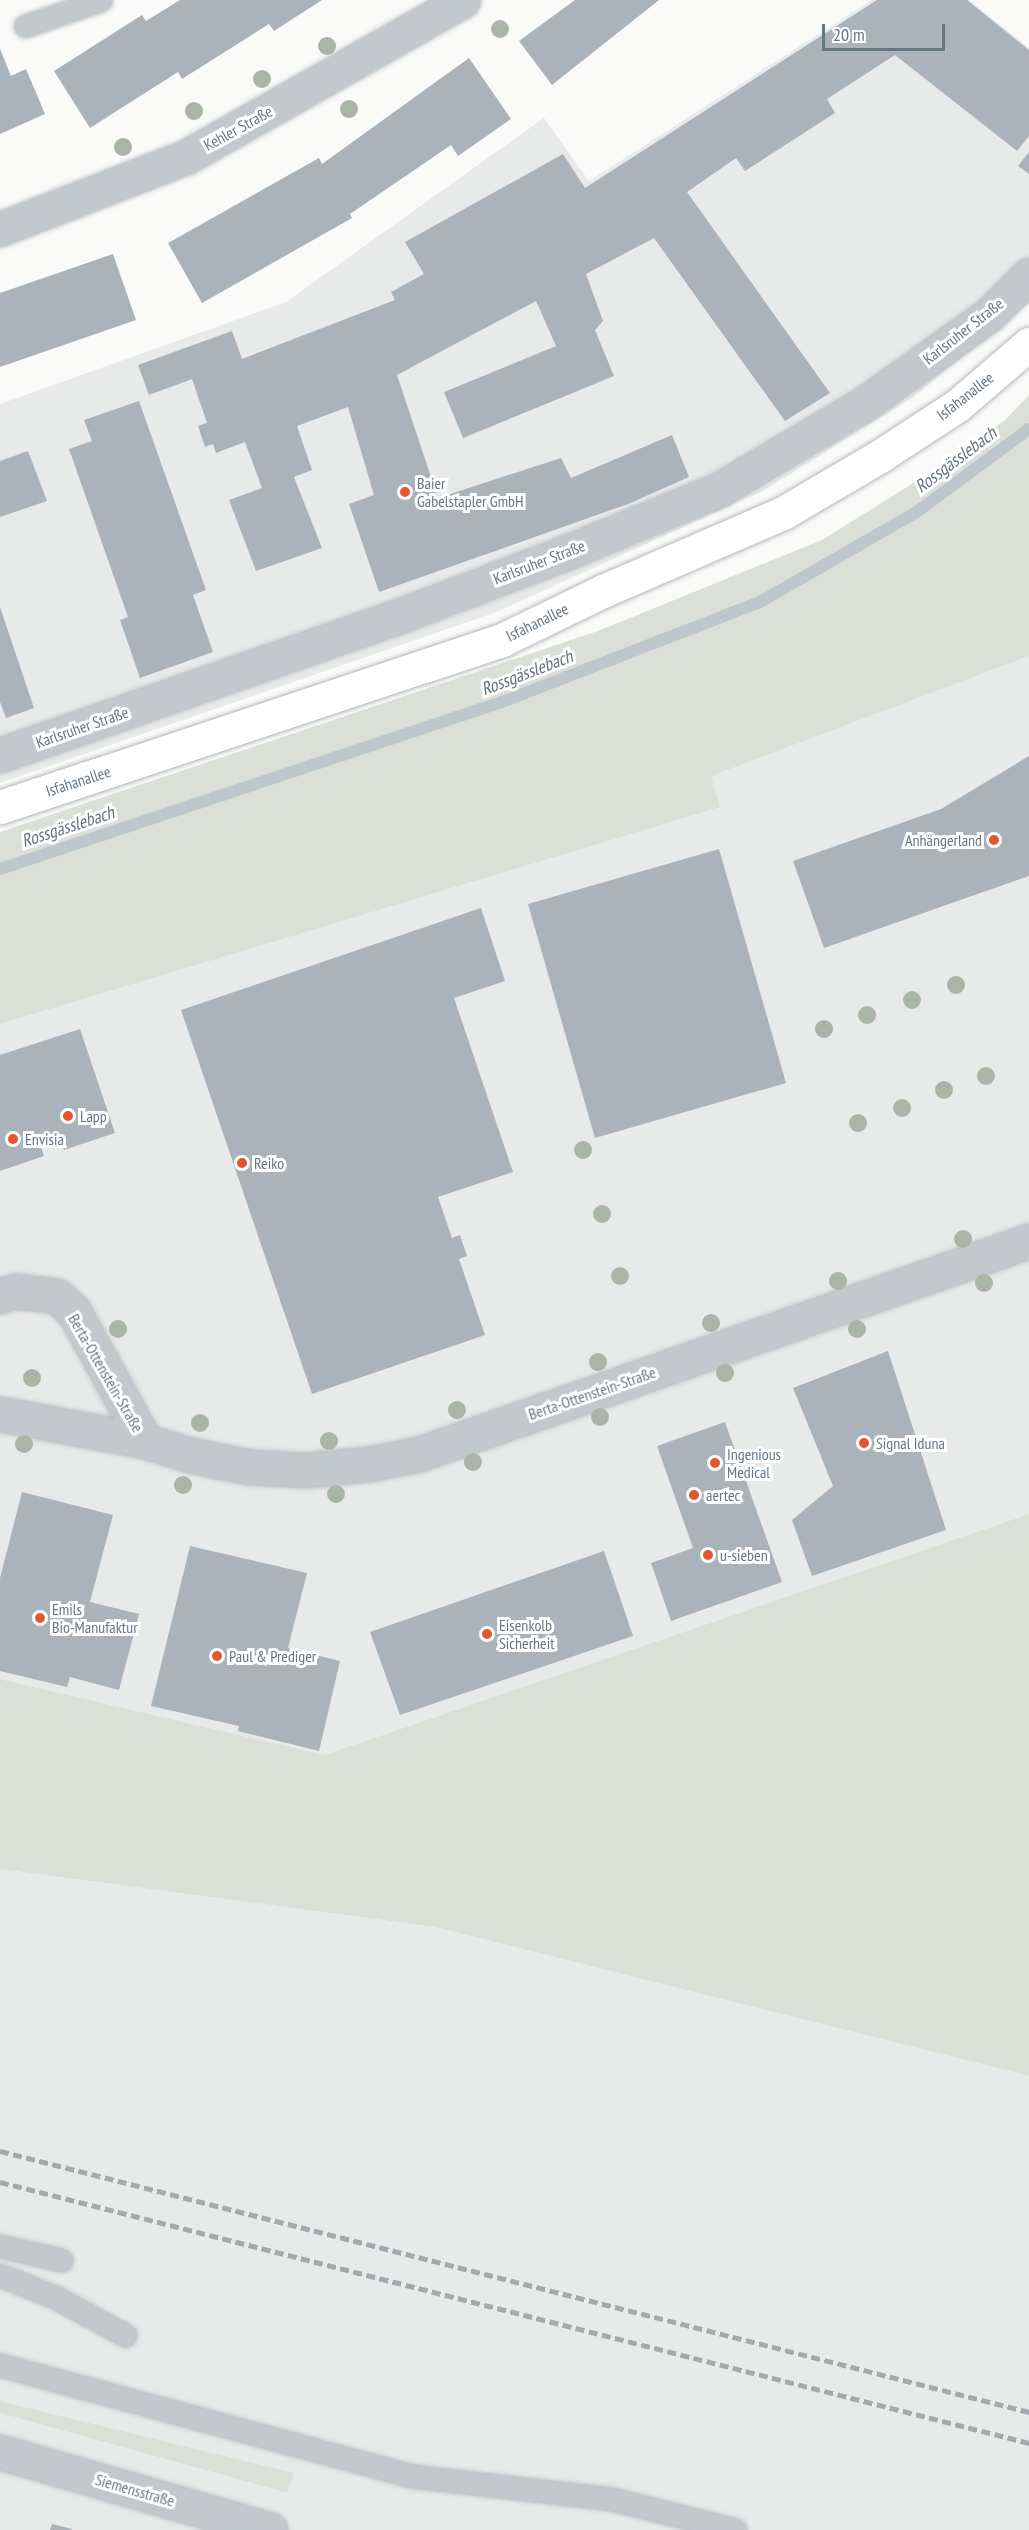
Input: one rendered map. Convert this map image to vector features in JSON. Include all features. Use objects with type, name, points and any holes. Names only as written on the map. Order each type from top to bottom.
[{"type":"highway","name":"Isfahanallee","points":[[0,807],[502,640],[605,590],[783,513],[880,456],[958,405],[1029,344]]},
{"type":"street","name":"Kehler Straße","points":[[0,229],[186,157],[463,0]]},
{"type":"street","name":"Karlsruher Straße","points":[[0,755],[407,613],[565,553],[720,489],[864,404],[990,314],[1029,275]]},
{"type":"street","name":"Berta-Ottenstein-Straße","points":[[0,1414],[145,1441],[190,1455],[239,1465],[305,1470],[369,1464],[419,1454],[1029,1241]]},
{"type":"street","name":"Berta-Ottenstein-Straße","points":[[0,1296],[15,1291],[57,1296],[74,1312],[145,1441]]},
{"type":"street","name":"Siemensstraße","points":[[0,2452],[270,2530]]},
{"type":"lane","points":[[25,26],[101,0]]},
{"type":"lane","points":[[0,2246],[61,2260]]},
{"type":"lane","points":[[0,2267],[54,2289]]},
{"type":"lane","points":[[0,2274],[55,2298],[125,2335]]},
{"type":"lane","points":[[0,2365],[411,2476],[612,2499],[735,2530]]},
{"type":"shaded area","points":[[872,0],[969,0],[1029,48],[1029,303],[912,398],[763,491],[494,613],[0,783],[0,404],[286,302],[544,118],[589,181]]},
{"type":"shaded area","points":[[1029,395],[1029,656],[711,776],[720,807],[0,1024],[0,832],[598,631],[822,540],[920,479],[1005,420]]},
{"type":"shaded area","points":[[1029,656],[1029,1514],[324,1755],[0,1679],[0,1024],[307,927]]},
{"type":"shaded area","points":[[1029,1514],[1029,2076],[435,1927],[0,1869],[0,1679],[324,1755]]},
{"type":"shaded area","points":[[0,1869],[435,1927],[1029,2076],[1029,2530],[0,2530],[0,2413],[287,2493],[293,2473],[0,2401]]},
{"type":"shaded area","points":[[0,2401],[294,2473],[287,2493],[0,2413]]},
{"type":"building","points":[[180,0],[322,0],[274,31],[269,24],[182,79],[178,72],[90,128],[54,71],[142,15],[146,21]]},
{"type":"building","points":[[575,0],[659,0],[552,85],[519,41]]},
{"type":"building","points":[[877,0],[967,0],[1029,50],[1029,136],[1017,151],[895,55],[827,99],[835,113],[745,171],[736,158],[687,192],[830,393],[785,421],[654,238],[586,274],[603,321],[595,330],[614,376],[463,438],[444,392],[556,346],[536,301],[397,375],[438,498],[561,458],[571,478],[672,435],[689,477],[628,504],[379,592],[349,504],[374,495],[348,407],[297,426],[312,470],[294,477],[322,548],[256,571],[229,500],[262,488],[245,442],[216,453],[213,444],[205,447],[198,426],[207,423],[192,379],[149,395],[138,365],[232,331],[242,359],[395,300],[391,292],[424,274],[405,242],[563,154],[585,188]]},
{"type":"building","points":[[0,49],[11,76],[26,69],[45,114],[0,134]]},
{"type":"building","points":[[469,58],[511,119],[458,156],[451,145],[350,214],[352,218],[202,303],[168,243],[319,158],[322,164]]},
{"type":"building","points":[[1029,152],[1029,174],[1018,166]]},
{"type":"building","points":[[113,254],[136,320],[0,367],[0,293]]},
{"type":"building","points":[[139,401],[206,590],[193,595],[213,652],[140,678],[120,620],[128,617],[69,449],[92,441],[84,420]]},
{"type":"building","points":[[28,451],[47,501],[0,517],[0,461]]},
{"type":"building","points":[[0,607],[34,708],[6,718],[0,702]]},
{"type":"building","points":[[1029,756],[1029,876],[824,948],[793,861],[941,809]]},
{"type":"building","points":[[719,849],[786,1083],[595,1138],[528,904]]},
{"type":"building","points":[[481,908],[505,981],[454,998],[513,1172],[438,1197],[452,1238],[460,1235],[467,1256],[459,1259],[485,1335],[312,1394],[181,1010]]},
{"type":"building","points":[[80,1029],[115,1133],[64,1150],[60,1137],[40,1144],[44,1156],[0,1171],[0,1055]]},
{"type":"building","points":[[888,1351],[946,1530],[812,1576],[792,1520],[833,1486],[793,1388]]},
{"type":"building","points":[[725,1422],[782,1582],[671,1621],[651,1563],[693,1548],[657,1446]]},
{"type":"building","points":[[22,1492],[113,1515],[90,1602],[139,1614],[119,1690],[70,1677],[67,1687],[0,1671],[0,1578]]},
{"type":"building","points":[[190,1546],[307,1573],[288,1648],[340,1661],[319,1751],[238,1731],[239,1726],[151,1706]]},
{"type":"building","points":[[604,1551],[633,1636],[400,1715],[370,1632]]},
{"type":"building","points":[[52,2524],[72,2529],[72,2530],[50,2530]]},
{"type":"waterway","name":"Rossgässlebach","points":[[0,869],[502,702],[760,602],[918,511],[1029,429]]},
{"type":"railway","points":[[0,2151],[1029,2412]]},
{"type":"railway","points":[[0,2182],[1029,2443]]},
{"type":"place","name":"Baier Gabelstapler GmbH","points":[[405,492]]},
{"type":"place","name":"Anhängerland","points":[[994,840]]},
{"type":"place","name":"Lapp","points":[[68,1116]]},
{"type":"place","name":"Envisia","points":[[13,1139]]},
{"type":"place","name":"Reiko","points":[[242,1163]]},
{"type":"place","name":"Signal Iduna","points":[[864,1443]]},
{"type":"place","name":"Ingenious Medical","points":[[715,1463]]},
{"type":"place","name":"aertec","points":[[694,1495]]},
{"type":"place","name":"u-sieben","points":[[708,1555]]},
{"type":"place","name":"Emils Bio-Manufaktur","points":[[40,1618]]},
{"type":"place","name":"Eisenkolb Sicherheit","points":[[487,1634]]},
{"type":"place","name":"Paul & Prediger","points":[[217,1656]]}]
